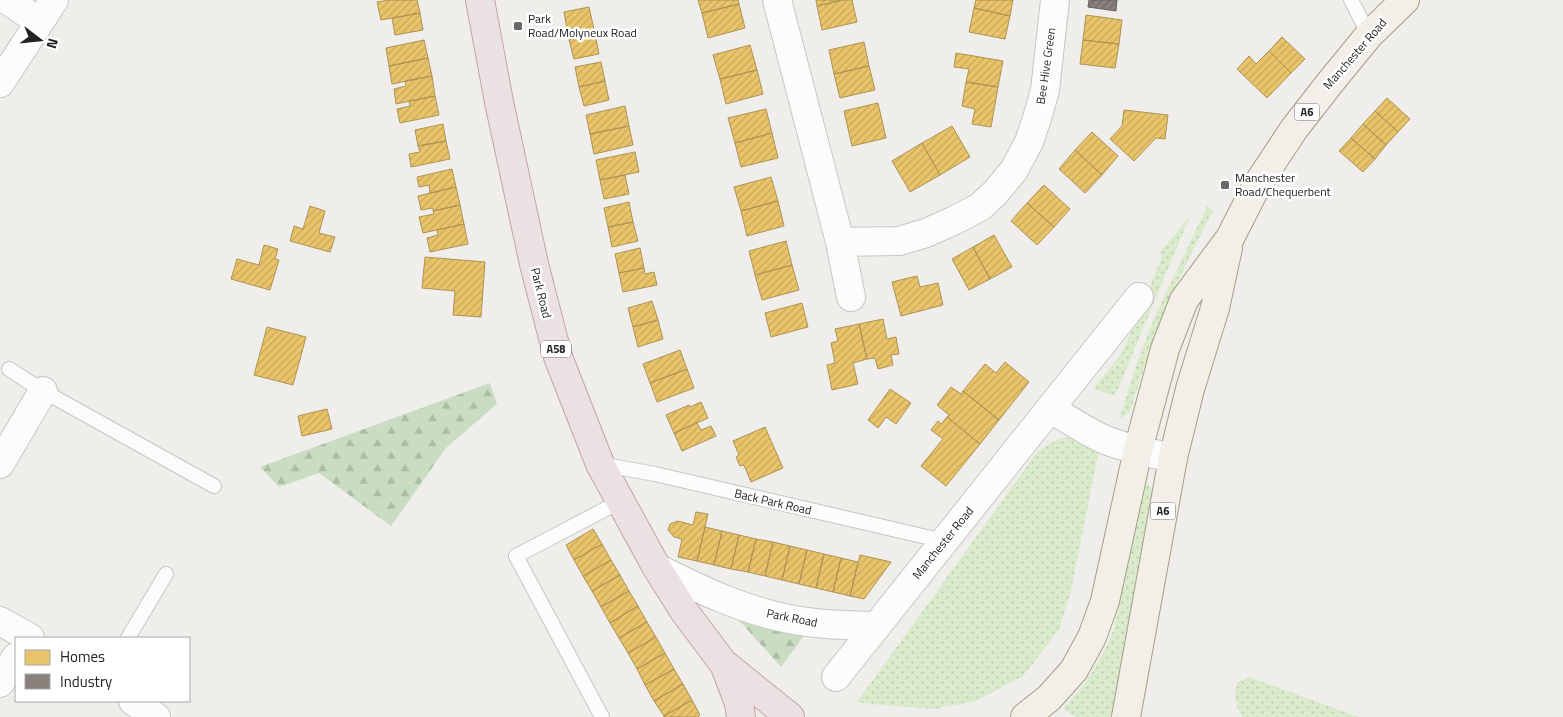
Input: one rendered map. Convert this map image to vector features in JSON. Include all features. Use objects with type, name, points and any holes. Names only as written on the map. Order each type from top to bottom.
[{"type":"highway","name":"Park Road","points":[[480,0],[499,102],[534,264],[558,357],[600,464],[656,568],[684,610],[724,663],[790,717]]},
{"type":"highway","name":"Park Road","points":[[724,663],[738,702],[741,717]]},
{"type":"main road","name":"Manchester Road","points":[[1024,717],[1048,698],[1074,670],[1092,638],[1105,601],[1138,450],[1165,349],[1184,300],[1230,238],[1257,185],[1294,130],[1369,35],[1404,0]]},
{"type":"main road","name":"Manchester Road","points":[[1126,717],[1173,458],[1194,373],[1215,308],[1230,238]]},
{"type":"street","points":[[0,83],[47,11],[7,0]]},
{"type":"street","points":[[778,0],[840,242],[851,297]]},
{"type":"street","name":"Bee Hive Green","points":[[840,242],[899,241],[926,233],[980,207],[996,192],[1014,170],[1029,142],[1038,115],[1045,90],[1055,0]]},
{"type":"street","name":"Manchester Road","points":[[836,677],[1139,297]]},
{"type":"street","points":[[0,464],[43,391]]},
{"type":"street","points":[[1050,408],[1087,431],[1108,441],[1173,458]]},
{"type":"street","name":"Park Road","points":[[656,568],[736,604],[788,619],[819,624],[877,626]]},
{"type":"street","points":[[0,621],[19,637]]},
{"type":"street","points":[[0,683],[15,660]]},
{"type":"street","points":[[134,702],[156,717]]},
{"type":"lane","points":[[1351,0],[1369,35]]},
{"type":"lane","points":[[9,369],[43,391],[214,486]]},
{"type":"lane","name":"Back Park Road","points":[[600,464],[655,474],[944,541]]},
{"type":"lane","points":[[602,717],[516,556],[621,501]]},
{"type":"lane","points":[[129,637],[166,574]]},
{"type":"green space","points":[[1207,207],[1213,210],[1156,331],[1130,411],[1119,420],[1136,366],[1155,316]]},
{"type":"green space","points":[[1190,216],[1115,396],[1093,389],[1122,353],[1162,257],[1160,252]]},
{"type":"green space","points":[[490,383],[497,404],[446,448],[391,526],[319,473],[279,487],[260,467]]},
{"type":"green space","points":[[1074,437],[1099,449],[1071,591],[1059,630],[1023,676],[976,701],[934,709],[857,702],[1038,451],[1058,439]]},
{"type":"green space","points":[[1148,482],[1154,492],[1112,717],[1076,717],[1063,709],[1093,671],[1114,629],[1143,485]]},
{"type":"green space","points":[[728,608],[811,626],[781,667]]},
{"type":"green space","points":[[1249,677],[1359,717],[1242,717],[1236,704],[1235,696],[1238,682]]},
{"type":"building: Homes","points":[[417,0],[420,13],[381,20],[377,2]]},
{"type":"building: Homes","points":[[698,0],[738,0],[739,4],[702,13]]},
{"type":"building: Homes","points":[[816,0],[843,0],[817,6]]},
{"type":"building: Homes","points":[[843,0],[852,0],[857,22],[822,30],[817,6]]},
{"type":"building: Homes","points":[[976,0],[1013,0],[1010,16],[974,8]]},
{"type":"building: Homes","points":[[739,4],[745,28],[708,38],[702,13]]},
{"type":"building: Homes","points":[[589,7],[595,34],[569,40],[564,12]]},
{"type":"building: Homes","points":[[974,8],[1010,16],[1005,39],[969,32]]},
{"type":"building: Homes","points":[[420,13],[423,30],[395,35],[392,18]]},
{"type":"building: Homes","points":[[1086,15],[1122,20],[1119,44],[1083,40]]},
{"type":"building: Homes","points":[[595,34],[599,54],[574,59],[569,40]]},
{"type":"building: Homes","points":[[1282,37],[1305,59],[1291,73],[1269,51]]},
{"type":"building: Homes","points":[[424,40],[428,58],[389,66],[386,48]]},
{"type":"building: Homes","points":[[1083,40],[1119,44],[1115,68],[1080,64]]},
{"type":"building: Homes","points":[[864,42],[869,66],[834,74],[829,50]]},
{"type":"building: Homes","points":[[750,45],[757,70],[720,79],[713,55]]},
{"type":"building: Homes","points":[[1269,51],[1291,73],[1267,98],[1237,69],[1249,56],[1256,64]]},
{"type":"building: Homes","points":[[956,53],[1003,61],[998,87],[966,82],[969,69],[954,67]]},
{"type":"building: Homes","points":[[428,58],[432,76],[392,84],[389,66]]},
{"type":"building: Homes","points":[[601,62],[605,81],[579,87],[575,67]]},
{"type":"building: Homes","points":[[869,66],[875,90],[840,98],[834,74]]},
{"type":"building: Homes","points":[[757,70],[763,94],[726,104],[720,79]]},
{"type":"building: Homes","points":[[432,76],[435,96],[396,104],[394,89],[406,86],[405,81]]},
{"type":"building: Homes","points":[[605,81],[609,100],[584,106],[579,87]]},
{"type":"building: Homes","points":[[966,82],[998,87],[991,127],[972,124],[975,109],[962,106]]},
{"type":"building: Homes","points":[[435,96],[439,115],[400,123],[397,109],[410,106],[409,101]]},
{"type":"building: Homes","points":[[1387,98],[1410,119],[1398,132],[1375,111]]},
{"type":"building: Homes","points":[[878,103],[886,138],[852,146],[844,111]]},
{"type":"building: Homes","points":[[625,106],[629,126],[590,134],[586,115]]},
{"type":"building: Homes","points":[[766,109],[772,133],[735,143],[728,118]]},
{"type":"building: Homes","points":[[1124,110],[1168,115],[1165,139],[1156,138],[1134,161],[1110,139],[1122,126]]},
{"type":"building: Homes","points":[[1375,111],[1398,132],[1386,145],[1363,124]]},
{"type":"building: Homes","points":[[443,124],[446,141],[418,146],[415,130]]},
{"type":"building: Homes","points":[[1363,124],[1386,145],[1375,159],[1351,138]]},
{"type":"building: Homes","points":[[629,126],[633,145],[594,154],[590,134]]},
{"type":"building: Homes","points":[[952,126],[970,157],[940,175],[922,143]]},
{"type":"building: Homes","points":[[1092,132],[1118,156],[1102,175],[1075,150]]},
{"type":"building: Homes","points":[[772,133],[778,158],[741,167],[735,143]]},
{"type":"building: Homes","points":[[1351,138],[1375,159],[1363,172],[1339,151]]},
{"type":"building: Homes","points":[[446,141],[450,159],[411,167],[409,154],[420,152],[418,146]]},
{"type":"building: Homes","points":[[922,143],[940,175],[910,192],[892,161]]},
{"type":"building: Homes","points":[[1075,150],[1102,175],[1085,193],[1059,169]]},
{"type":"building: Homes","points":[[635,152],[639,172],[600,180],[596,160]]},
{"type":"building: Homes","points":[[452,169],[456,187],[430,193],[429,185],[419,187],[417,177]]},
{"type":"building: Homes","points":[[625,175],[629,194],[604,199],[600,180]]},
{"type":"building: Homes","points":[[771,177],[778,201],[741,211],[734,187]]},
{"type":"building: Homes","points":[[1044,185],[1070,209],[1054,227],[1027,203]]},
{"type":"building: Homes","points":[[456,187],[460,205],[433,211],[433,208],[421,210],[418,196]]},
{"type":"building: Homes","points":[[778,201],[784,226],[747,236],[741,211]]},
{"type":"building: Homes","points":[[629,202],[633,222],[608,227],[604,208]]},
{"type":"building: Homes","points":[[1027,203],[1054,227],[1037,245],[1011,221]]},
{"type":"building: Homes","points":[[460,205],[464,224],[423,233],[419,217],[434,214],[433,211]]},
{"type":"building: Homes","points":[[310,206],[325,211],[319,233],[335,237],[330,252],[290,241],[294,226],[303,229]]},
{"type":"building: Homes","points":[[633,222],[638,241],[612,247],[608,227]]},
{"type":"building: Homes","points":[[464,224],[468,244],[430,252],[427,238],[438,235],[437,230]]},
{"type":"building: Homes","points":[[994,235],[1012,267],[990,279],[973,247]]},
{"type":"building: Homes","points":[[786,241],[792,265],[755,275],[749,251]]},
{"type":"building: Homes","points":[[264,245],[278,249],[275,259],[279,260],[270,290],[231,279],[237,259],[259,265]]},
{"type":"building: Homes","points":[[973,247],[990,279],[969,290],[952,259]]},
{"type":"building: Homes","points":[[640,248],[644,268],[619,273],[615,254]]},
{"type":"building: Homes","points":[[425,257],[485,262],[481,317],[453,315],[455,291],[422,288]]},
{"type":"building: Homes","points":[[792,265],[799,290],[762,300],[755,275]]},
{"type":"building: Homes","points":[[644,268],[645,274],[654,272],[657,285],[623,292],[619,273]]},
{"type":"building: Homes","points":[[917,276],[920,287],[938,283],[943,305],[901,316],[892,282]]},
{"type":"building: Homes","points":[[652,301],[658,320],[633,327],[628,308]]},
{"type":"building: Homes","points":[[802,303],[808,327],[771,337],[765,313]]},
{"type":"building: Homes","points":[[883,319],[887,339],[896,337],[899,354],[891,355],[893,365],[878,369],[875,358],[867,359],[859,324]]},
{"type":"building: Homes","points":[[658,320],[663,339],[638,347],[633,327]]},
{"type":"building: Homes","points":[[859,324],[867,359],[853,363],[858,384],[832,390],[827,365],[835,363],[831,343],[838,341],[835,329]]},
{"type":"building: Homes","points":[[267,327],[306,337],[293,385],[254,375]]},
{"type":"building: Homes","points":[[680,350],[687,369],[650,383],[643,364]]},
{"type":"building: Homes","points":[[1005,362],[1029,382],[999,420],[963,391],[985,364],[996,373]]},
{"type":"building: Homes","points":[[687,369],[694,388],[657,402],[650,383]]},
{"type":"building: Homes","points":[[951,387],[961,394],[963,391],[999,420],[980,444],[947,417],[949,415],[937,405]]},
{"type":"building: Homes","points":[[890,389],[911,403],[896,424],[886,417],[878,428],[868,420]]},
{"type":"building: Homes","points":[[701,402],[708,418],[674,433],[666,415]]},
{"type":"building: Homes","points":[[327,409],[332,429],[302,436],[298,416]]},
{"type":"building: Homes","points":[[947,417],[980,444],[946,486],[921,466],[943,439],[931,430],[938,421],[941,424]]},
{"type":"building: Homes","points":[[697,423],[701,430],[711,426],[716,436],[682,451],[674,433]]},
{"type":"building: Homes","points":[[765,427],[783,468],[751,482],[744,465],[740,466],[736,457],[739,455],[733,441]]},
{"type":"building: Homes","points":[[696,512],[708,514],[697,561],[678,557],[682,539],[674,537],[668,530],[670,524],[678,521],[693,525]]},
{"type":"building: Homes","points":[[705,527],[722,531],[714,565],[697,561]]},
{"type":"building: Homes","points":[[593,529],[602,544],[574,560],[566,545]]},
{"type":"building: Homes","points":[[722,531],[739,535],[731,569],[714,565]]},
{"type":"building: Homes","points":[[739,535],[756,539],[748,572],[731,569]]},
{"type":"building: Homes","points":[[756,539],[773,542],[765,576],[748,572]]},
{"type":"building: Homes","points":[[773,542],[790,546],[782,580],[765,576]]},
{"type":"building: Homes","points":[[602,544],[611,560],[583,576],[574,560]]},
{"type":"building: Homes","points":[[790,546],[807,550],[799,584],[782,580]]},
{"type":"building: Homes","points":[[807,550],[824,554],[816,588],[799,584]]},
{"type":"building: Homes","points":[[824,554],[841,558],[833,592],[816,588]]},
{"type":"building: Homes","points":[[860,555],[891,562],[864,599],[850,596]]},
{"type":"building: Homes","points":[[841,558],[858,562],[850,596],[833,592]]},
{"type":"building: Homes","points":[[611,560],[620,575],[592,591],[583,576]]},
{"type":"building: Homes","points":[[620,575],[629,591],[601,607],[592,591]]},
{"type":"building: Homes","points":[[629,591],[638,606],[610,623],[601,607]]},
{"type":"building: Homes","points":[[638,606],[647,622],[619,638],[610,623]]},
{"type":"building: Homes","points":[[647,622],[656,637],[628,653],[619,638]]},
{"type":"building: Homes","points":[[656,637],[665,653],[637,669],[628,653]]},
{"type":"building: Homes","points":[[665,653],[674,669],[645,685],[637,669]]},
{"type":"building: Homes","points":[[674,669],[683,684],[654,701],[645,685]]},
{"type":"building: Homes","points":[[683,684],[692,700],[664,716],[654,701]]},
{"type":"building: Homes","points":[[692,700],[700,715],[698,717],[664,717],[664,716]]},
{"type":"building: Industry","points":[[1089,0],[1117,0],[1116,11],[1088,7]]},
{"type":"place","name":"Park Road/Molyneux Road","points":[[518,26]]},
{"type":"place","name":"Manchester Road/Chequerbent","points":[[1225,185]]}]
